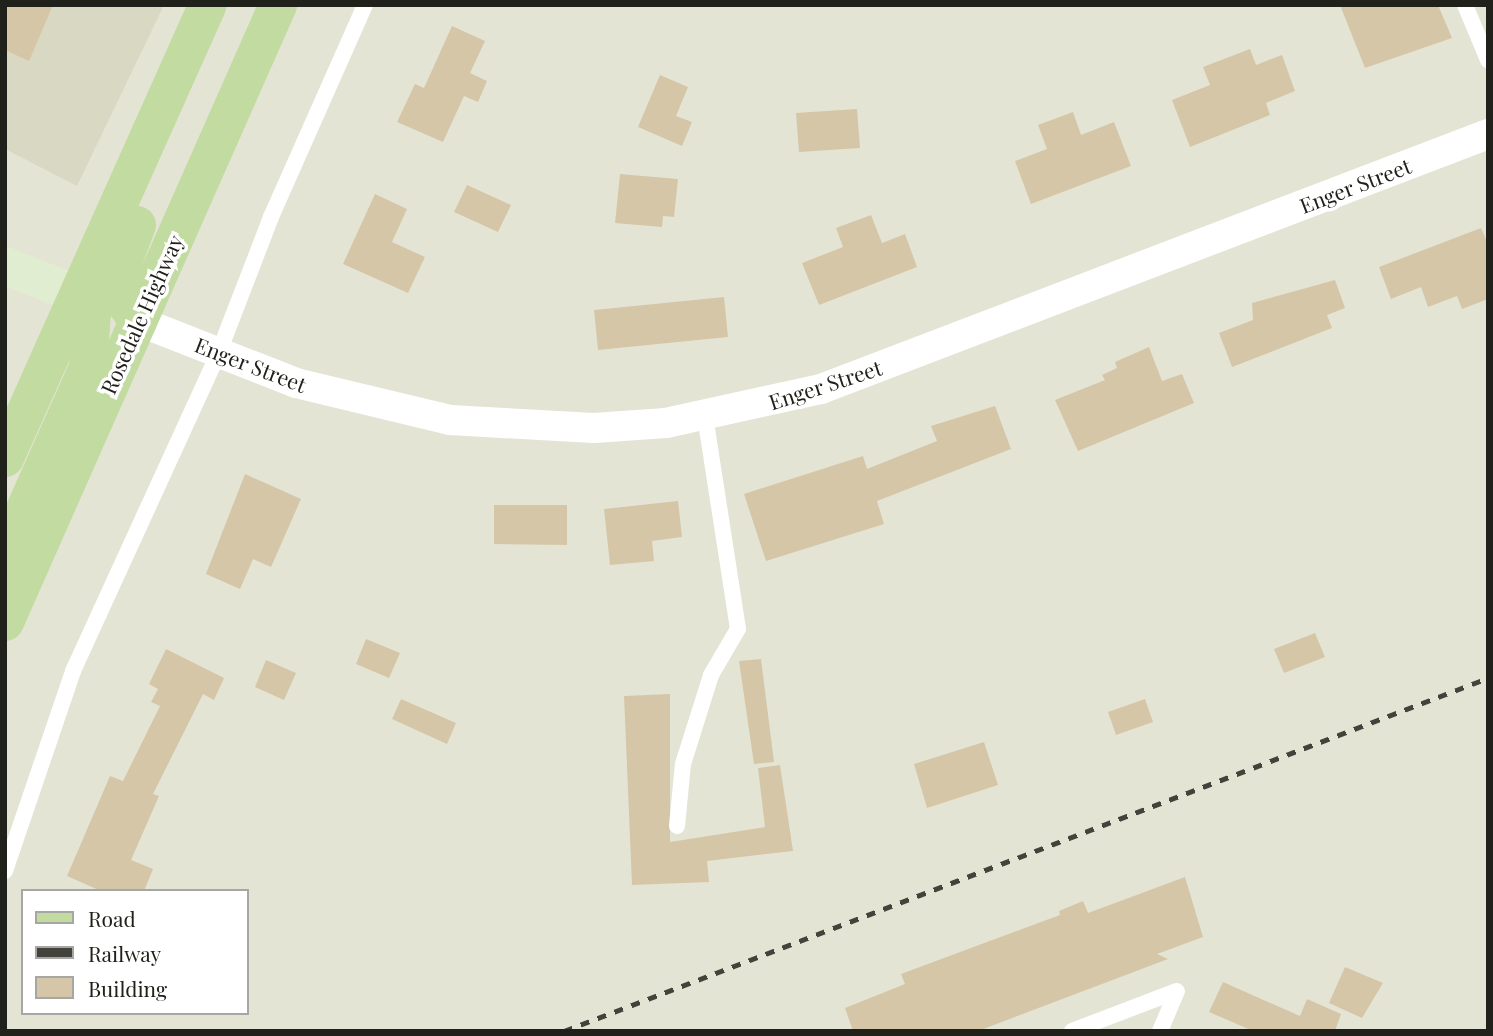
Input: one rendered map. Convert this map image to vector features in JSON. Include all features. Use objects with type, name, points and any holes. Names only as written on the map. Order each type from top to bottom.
[{"type":"main road","points":[[5,458],[208,5]]},
{"type":"main road","points":[[138,321],[120,296],[120,262],[234,5]]},
{"type":"main road","name":"Rosedale Highway","points":[[5,622],[278,5]]},
{"type":"main road","points":[[5,554],[88,368],[92,312],[79,295]]},
{"type":"street","name":"Enger Street","points":[[138,321],[354,400],[450,421],[594,428],[705,416],[821,389],[1488,134]]},
{"type":"street","points":[[5,266],[79,295]]},
{"type":"lane","points":[[5,871],[74,671],[219,352],[271,218],[365,5]]},
{"type":"lane","points":[[1465,5],[1488,60]]},
{"type":"lane","points":[[677,826],[683,764],[707,688],[738,629],[705,416]]},
{"type":"lane","points":[[1072,1031],[1177,991],[1160,1031]]},
{"type":"shaded area","points":[[5,5],[164,5],[77,186],[5,149]]},
{"type":"building","points":[[5,5],[53,5],[29,61],[5,50]]},
{"type":"building","points":[[1340,5],[1438,5],[1452,38],[1365,68]]},
{"type":"building","points":[[452,26],[485,41],[470,73],[487,81],[478,102],[464,96],[443,142],[397,122],[415,84],[424,88]]},
{"type":"building","points":[[1250,49],[1256,65],[1282,55],[1295,91],[1266,103],[1270,115],[1190,147],[1172,100],[1210,85],[1203,67]]},
{"type":"building","points":[[660,75],[688,87],[676,116],[692,122],[682,146],[638,127]]},
{"type":"building","points":[[857,109],[860,148],[799,152],[796,113]]},
{"type":"building","points":[[1073,112],[1081,135],[1114,122],[1131,166],[1031,204],[1015,161],[1047,149],[1038,125]]},
{"type":"building","points":[[620,174],[678,179],[674,217],[663,216],[662,227],[615,223]]},
{"type":"building","points":[[467,185],[511,205],[498,232],[454,212]]},
{"type":"building","points":[[375,194],[407,209],[392,242],[425,257],[408,293],[343,264]]},
{"type":"building","points":[[871,215],[882,243],[905,234],[917,267],[819,305],[802,263],[843,247],[836,228]]},
{"type":"building","points":[[1481,228],[1488,244],[1488,299],[1462,309],[1457,296],[1428,307],[1421,287],[1391,299],[1379,267]]},
{"type":"building","points":[[1335,280],[1345,308],[1327,315],[1332,328],[1232,367],[1219,333],[1253,320],[1252,303]]},
{"type":"building","points":[[724,297],[728,337],[598,350],[594,310]]},
{"type":"building","points":[[1149,347],[1162,381],[1182,374],[1194,403],[1078,451],[1055,400],[1105,380],[1102,375],[1117,368],[1115,362]]},
{"type":"building","points":[[995,406],[1011,449],[877,501],[884,524],[766,561],[744,494],[863,456],[867,469],[937,441],[931,426]]},
{"type":"building","points":[[245,474],[301,499],[271,567],[253,559],[240,589],[206,574]]},
{"type":"building","points":[[678,501],[682,537],[652,541],[654,561],[610,565],[604,509]]},
{"type":"building","points":[[494,505],[567,505],[567,545],[494,544]]},
{"type":"building","points":[[1315,633],[1325,657],[1284,673],[1274,649]]},
{"type":"building","points":[[366,639],[400,653],[389,678],[356,664]]},
{"type":"building","points":[[166,649],[224,678],[214,700],[203,694],[153,794],[159,796],[131,860],[153,869],[145,889],[96,889],[67,876],[110,776],[123,781],[160,706],[151,702],[158,689],[149,684]]},
{"type":"building","points":[[761,659],[774,762],[754,764],[739,661]]},
{"type":"building","points":[[266,660],[296,673],[284,700],[255,687]]},
{"type":"building","points":[[670,694],[670,842],[765,827],[758,768],[780,765],[793,851],[707,861],[709,882],[632,885],[624,696]]},
{"type":"building","points":[[401,699],[456,723],[447,744],[392,719]]},
{"type":"building","points":[[1145,699],[1153,722],[1116,735],[1108,712]]},
{"type":"building","points":[[984,742],[998,785],[927,808],[914,764]]},
{"type":"building","points":[[1185,877],[1203,937],[1157,954],[1168,959],[978,1031],[853,1031],[845,1008],[905,984],[901,974],[1060,915],[1059,911],[1083,901],[1088,913]]},
{"type":"building","points":[[1345,967],[1383,983],[1362,1018],[1329,1003]]},
{"type":"building","points":[[1223,982],[1300,1016],[1307,999],[1341,1014],[1335,1031],[1253,1031],[1209,1012]]},
{"type":"railway","points":[[564,1031],[1488,678]]}]
